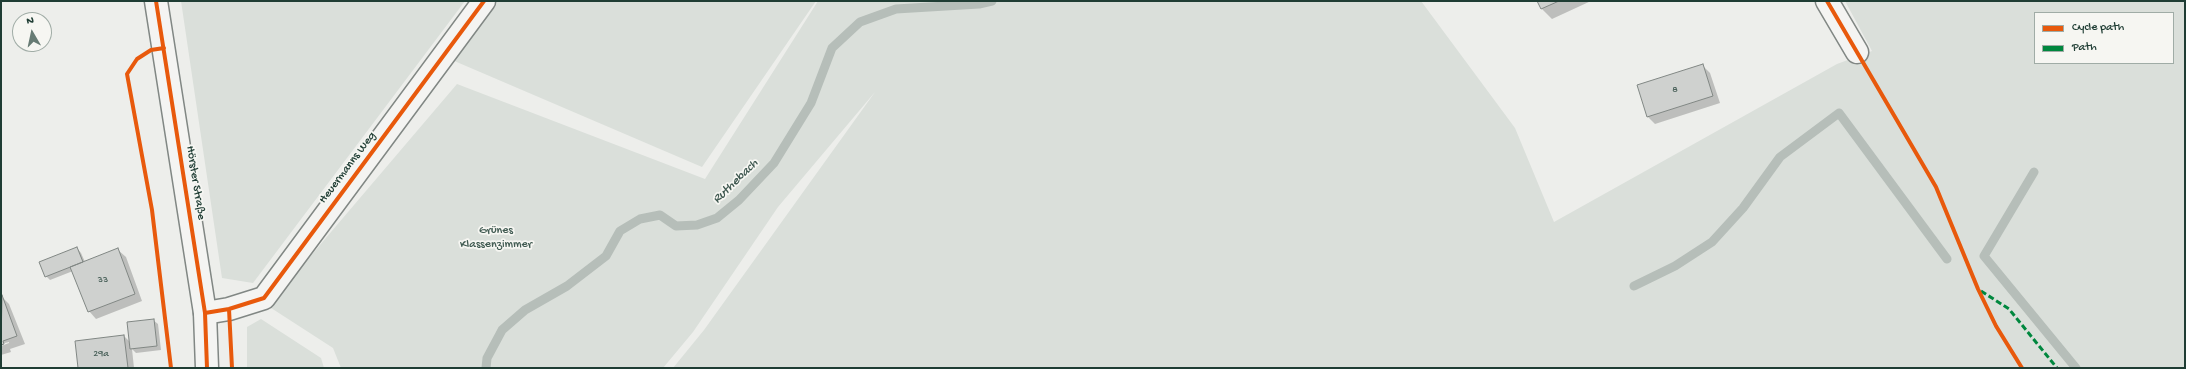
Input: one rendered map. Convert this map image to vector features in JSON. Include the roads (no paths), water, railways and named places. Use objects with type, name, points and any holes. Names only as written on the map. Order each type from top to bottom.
[{"type":"street","name":"Hörster Straße","points":[[156,1],[205,313],[207,368]]},
{"type":"street","name":"Heuermanns Weg","points":[[205,313],[229,309],[264,298],[484,1]]},
{"type":"street","points":[[1827,1],[1857,52]]},
{"type":"waterway","name":"Ruthebach","points":[[486,368],[487,358],[502,330],[525,310],[567,286],[606,256],[620,231],[640,219],[660,215],[676,226],[697,225],[717,218],[739,200],[774,163],[811,103],[832,48],[860,22],[896,9],[979,4],[992,1]]},
{"type":"waterway","points":[[1634,286],[1675,266],[1712,242],[1743,208],[1780,157],[1839,113],[1947,259]]},
{"type":"waterway","points":[[2034,172],[1984,256],[2076,368]]},
{"type":"park label","name":"Grünes Klassenzimmer","points":[[496,238]]}]
